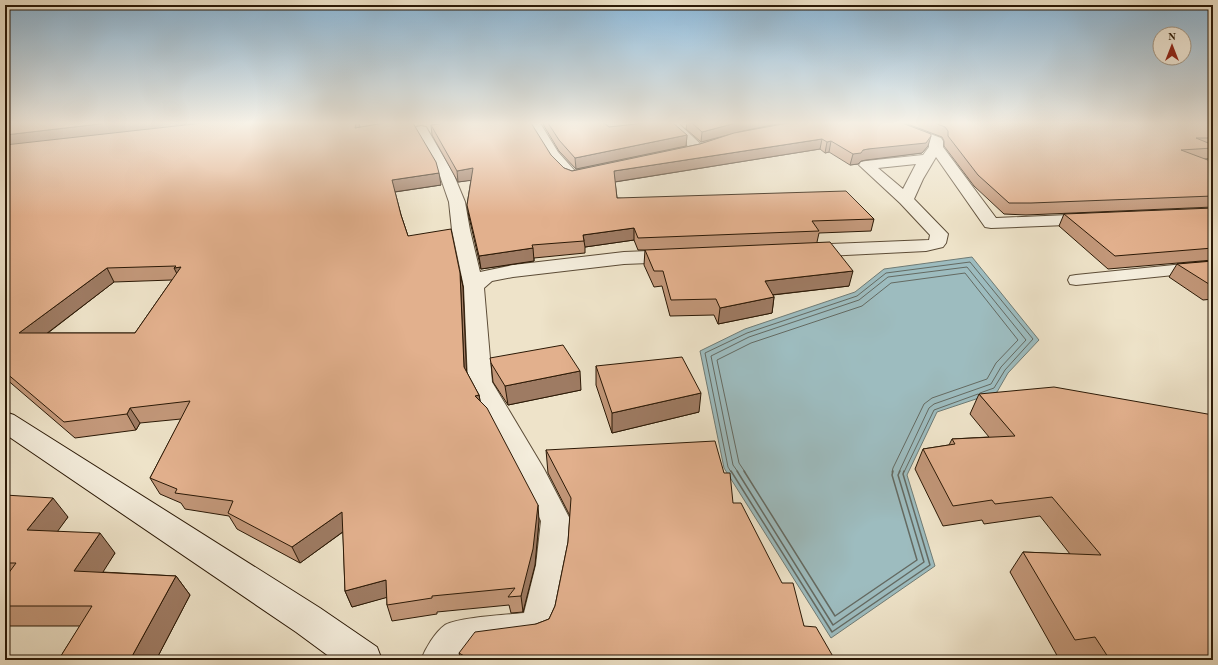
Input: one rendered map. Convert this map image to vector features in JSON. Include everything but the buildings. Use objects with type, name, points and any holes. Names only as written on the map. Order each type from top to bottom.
[{"type":"street","points":[[435,154],[446,173],[457,202],[461,230],[474,287],[480,382],[534,477],[556,521],[552,565],[538,628],[457,638],[439,660]]},
{"type":"street","points":[[552,154],[572,176],[602,170]]},
{"type":"street","points":[[783,252],[926,246],[937,244],[940,234],[906,200],[866,165],[925,154]]},
{"type":"street","points":[[906,200],[911,185],[930,154]]},
{"type":"street","points":[[932,154],[991,223],[1110,218]]},
{"type":"street","points":[[474,287],[485,277],[513,271],[624,258],[696,255]]},
{"type":"street","points":[[5,420],[308,620],[364,660]]},
{"type":"lane","points":[[1076,280],[1213,266]]},
{"type":"water","points":[[972,257],[1039,340],[1008,373],[997,392],[937,412],[907,475],[935,566],[831,638],[724,468],[700,351],[745,329],[855,292],[884,269]]}]
